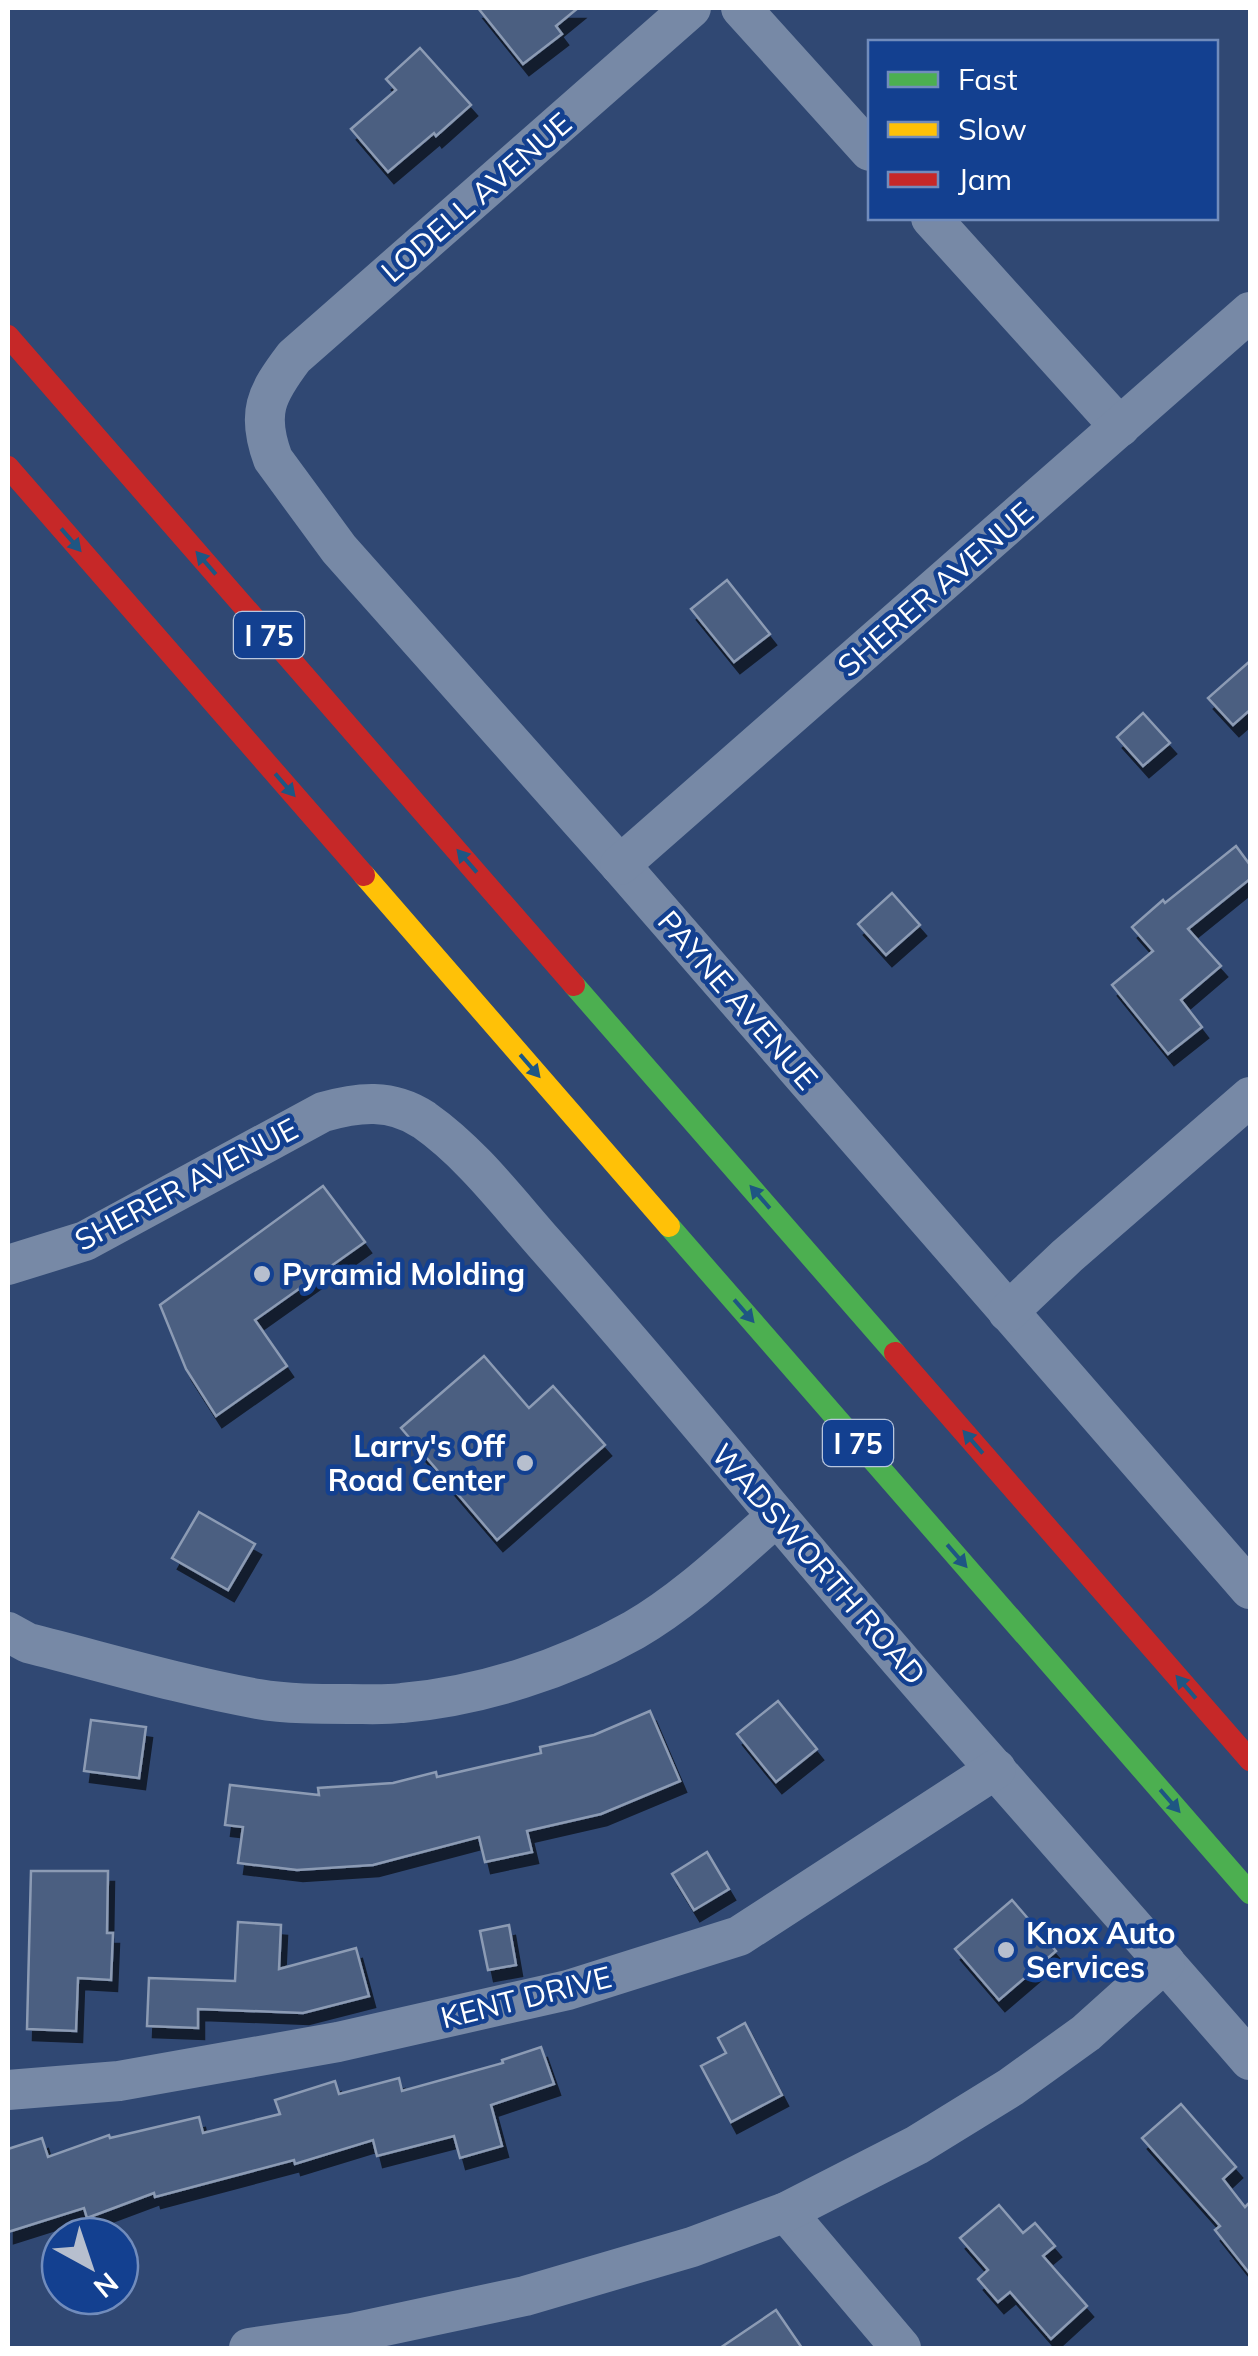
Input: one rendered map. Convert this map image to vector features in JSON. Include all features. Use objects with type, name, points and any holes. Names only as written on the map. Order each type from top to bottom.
[{"type":"highway","name":"I 75","points":[[8,336],[1250,1760]]},
{"type":"highway","name":"I 75","points":[[8,466],[1250,1894]]},
{"type":"street","name":"LODELL AVENUE","points":[[270,394],[294,357],[692,8]]},
{"type":"street","points":[[740,8],[868,149]]},
{"type":"street","points":[[932,220],[1120,427]]},
{"type":"street","name":"SHERER AVENUE","points":[[620,865],[1250,312]]},
{"type":"street","name":"PAYNE AVENUE","points":[[270,394],[264,413],[266,443],[272,460],[328,534],[1250,1589]]},
{"type":"street","points":[[1008,1312],[1250,1098]]},
{"type":"street","name":"SHERER AVENUE","points":[[8,1265],[85,1241],[323,1112],[365,1102]]},
{"type":"street","name":"WADSWORTH ROAD","points":[[365,1102],[397,1107],[420,1117],[484,1174],[1250,2060]]},
{"type":"street","points":[[8,1632],[28,1643],[262,1700],[402,1703],[459,1695],[516,1681],[634,1630],[691,1592],[777,1516]]},
{"type":"street","name":"KENT DRIVE","points":[[8,2090],[119,2081],[338,2042],[568,1990],[739,1936],[996,1769]]},
{"type":"street","points":[[249,2348],[352,2332],[525,2296],[692,2247],[786,2212],[917,2145],[1011,2087],[1086,2034],[1165,1962]]},
{"type":"street","points":[[786,2212],[900,2348]]},
{"type":"building","points":[[478,8],[578,8],[556,26],[562,34],[523,64]]},
{"type":"building","points":[[420,48],[471,105],[388,172],[351,129],[396,90],[386,79]]},
{"type":"building","points":[[727,580],[770,634],[734,662],[691,609]]},
{"type":"building","points":[[1250,661],[1250,710],[1233,725],[1208,698]]},
{"type":"building","points":[[1143,713],[1170,743],[1143,766],[1117,737]]},
{"type":"building","points":[[1236,846],[1250,865],[1250,879],[1188,929],[1221,966],[1181,1000],[1202,1027],[1168,1054],[1112,985],[1153,951],[1132,927]]},
{"type":"building","points":[[892,893],[920,925],[886,955],[858,924]]},
{"type":"building","name":"Pyramid Molding","points":[[323,1186],[365,1242],[255,1320],[287,1366],[216,1416],[186,1369],[160,1305]]},
{"type":"building","points":[[484,1356],[529,1408],[553,1386],[605,1445],[497,1540],[401,1428]]},
{"type":"building","points":[[199,1512],[255,1544],[228,1590],[172,1558]]},
{"type":"building","points":[[778,1701],[817,1749],[776,1782],[737,1734]]},
{"type":"building","points":[[650,1711],[680,1781],[601,1814],[527,1831],[532,1852],[485,1862],[479,1837],[373,1865],[297,1870],[238,1863],[243,1827],[225,1825],[230,1785],[319,1795],[318,1788],[393,1783],[436,1772],[437,1777],[541,1753],[540,1747],[594,1735]]},
{"type":"building","points":[[91,1720],[146,1727],[139,1778],[84,1771]]},
{"type":"building","points":[[707,1852],[729,1889],[694,1910],[672,1874]]},
{"type":"building","points":[[31,1871],[108,1871],[107,1933],[113,1933],[111,1980],[78,1978],[76,2031],[27,2029]]},
{"type":"building","name":"Knox Auto Services","points":[[1012,1900],[1056,1951],[999,2000],[955,1949]]},
{"type":"building","points":[[238,1922],[281,1925],[279,1969],[356,1948],[369,1996],[303,2013],[198,2009],[198,2028],[147,2026],[149,1978],[235,1981]]},
{"type":"building","points":[[509,1925],[516,1965],[488,1970],[480,1931]]},
{"type":"building","points":[[745,2023],[782,2095],[731,2122],[701,2066],[726,2053],[718,2038]]},
{"type":"building","points":[[541,2047],[554,2084],[491,2105],[502,2146],[460,2158],[454,2136],[377,2156],[373,2140],[295,2164],[294,2160],[155,2197],[154,2193],[92,2216],[86,2216],[84,2208],[59,2216],[40,2216],[40,2222],[8,2232],[8,2149],[42,2138],[48,2157],[109,2135],[110,2138],[199,2117],[203,2133],[280,2114],[275,2100],[335,2081],[339,2094],[399,2078],[402,2091],[503,2063],[502,2060]]},
{"type":"building","points":[[1181,2104],[1236,2167],[1223,2179],[1245,2207],[1250,2202],[1250,2274],[1215,2230],[1220,2226],[1142,2138]]},
{"type":"building","points":[[999,2205],[1023,2233],[1035,2223],[1055,2246],[1043,2256],[1087,2306],[1051,2339],[1010,2292],[998,2302],[978,2279],[988,2270],[960,2238]]},
{"type":"building","points":[[776,2310],[802,2348],[720,2348]]},
{"type":"traffic: fast","points":[[574,985],[895,1353]]},
{"type":"traffic: fast","points":[[669,1226],[1250,1893]]},
{"type":"traffic: slow","points":[[364,875],[669,1226]]},
{"type":"traffic: jam","points":[[8,336],[574,985]]},
{"type":"traffic: jam","points":[[8,467],[364,875]]},
{"type":"traffic: jam","points":[[895,1353],[1250,1760]]},
{"type":"place","name":"Pyramid Molding","points":[[262,1274]]},
{"type":"place","name":"Larry's Off Road Center","points":[[525,1463]]},
{"type":"place","name":"Knox Auto Services","points":[[1006,1950]]}]
